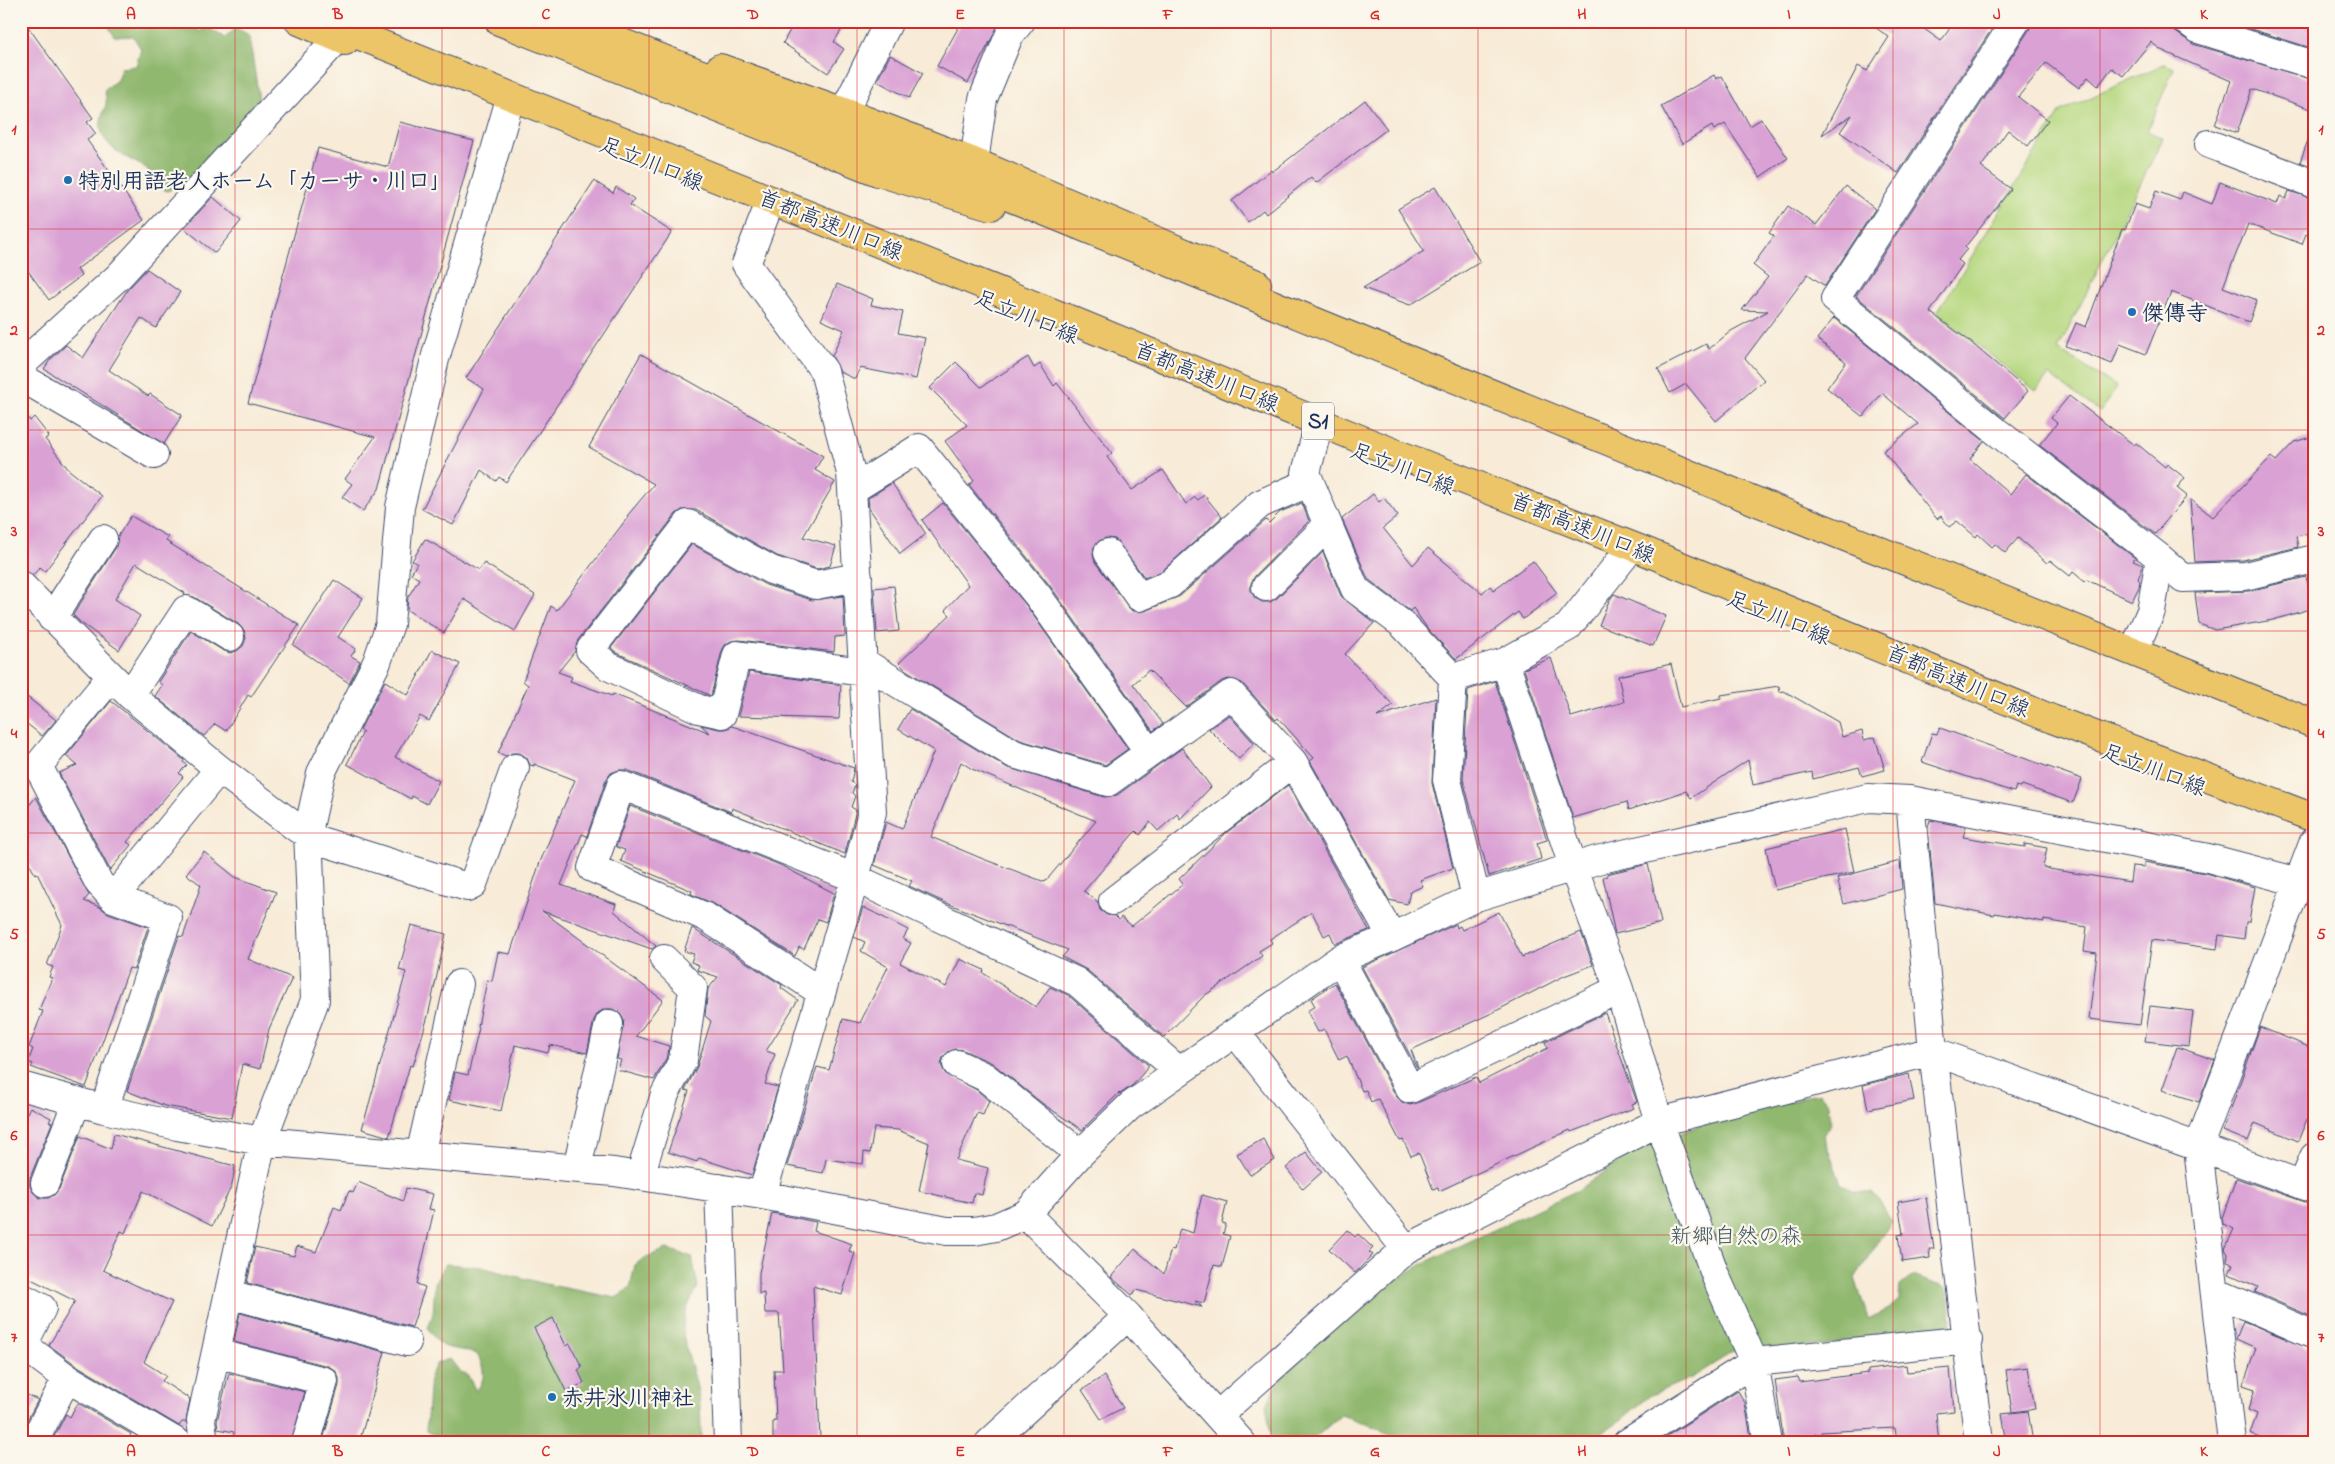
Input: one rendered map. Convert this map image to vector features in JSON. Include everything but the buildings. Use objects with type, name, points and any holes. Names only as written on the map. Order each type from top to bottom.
[{"type":"main road","name":"足立川口線","points":[[299,21],[331,30],[508,106],[1316,434],[1626,554],[2060,734],[2314,830]]},
{"type":"main road","points":[[498,21],[878,172],[1152,255]]},
{"type":"main road","points":[[567,21],[1152,255],[1760,503],[2314,724]]},
{"type":"main road","points":[[597,21],[974,162],[1305,304],[2314,714]]},
{"type":"main road","name":"首都高速川口線","points":[[331,30],[1066,318],[1370,443],[1647,552],[2052,719],[2314,818]]},
{"type":"street","points":[[844,112],[889,21]]},
{"type":"street","points":[[974,162],[983,99],[1009,36],[1021,21]]},
{"type":"street","points":[[2016,21],[1835,299],[1997,432],[2160,558],[2183,578],[2246,576],[2314,559]]},
{"type":"street","points":[[2187,21],[2198,29],[2314,65]]},
{"type":"street","points":[[21,365],[119,276],[331,30]]},
{"type":"street","points":[[21,1297],[42,1308],[24,1345],[67,1378],[199,1442],[201,1420],[262,1141],[315,1000],[308,834],[321,773],[377,662],[390,624],[400,507],[435,359],[508,106]]},
{"type":"street","points":[[2209,144],[2314,184]]},
{"type":"street","points":[[762,1195],[855,878],[872,812],[851,473],[824,371],[746,264],[766,210]]},
{"type":"street","points":[[21,378],[154,456]]},
{"type":"street","points":[[1316,434],[1306,473],[1355,589],[1402,624],[1453,678],[1447,780],[1476,897]]},
{"type":"street","points":[[852,490],[919,448],[1038,596],[1149,752]]},
{"type":"street","points":[[1108,553],[1139,597],[1170,584],[1260,504],[1310,482]]},
{"type":"street","points":[[858,577],[816,585],[771,570],[688,524],[590,650],[608,666],[699,709],[722,714],[737,656],[863,667],[1014,754],[1108,782],[1231,694],[1293,762],[1392,937]]},
{"type":"street","points":[[1266,587],[1328,526]]},
{"type":"street","points":[[52,618],[103,539]]},
{"type":"street","points":[[1453,678],[1505,662],[1568,627],[1626,554]]},
{"type":"street","points":[[2137,643],[2151,611],[2160,558]]},
{"type":"street","points":[[21,585],[121,686],[219,769],[297,828],[308,834],[467,887],[472,884],[515,768]]},
{"type":"street","points":[[104,1109],[168,918],[113,898],[99,883],[38,766],[121,686],[186,610],[230,637]]},
{"type":"street","points":[[1505,662],[1574,869],[1619,989],[1659,1122],[1716,1277],[1754,1362],[1768,1443]]},
{"type":"street","points":[[1113,901],[1293,762]]},
{"type":"street","points":[[113,898],[219,769]]},
{"type":"street","points":[[821,992],[706,917],[592,868],[621,785],[855,878],[1077,982],[1179,1071]]},
{"type":"street","points":[[21,1086],[104,1109],[177,1126],[262,1141],[577,1168],[762,1195],[948,1231],[974,1231],[996,1227],[1026,1214],[1080,1154],[1130,1106],[1340,959],[1392,937],[1476,897],[1574,869],[1597,860],[1868,798],[1910,800],[2208,858],[2306,884]]},
{"type":"street","points":[[1910,800],[1933,1051],[1980,1443]]},
{"type":"street","points":[[2232,1443],[2198,1148],[2306,884],[2314,841]]},
{"type":"street","points":[[640,1176],[665,1094],[683,1060],[692,988],[664,959]]},
{"type":"street","points":[[1340,959],[1410,1089],[1619,989]]},
{"type":"street","points":[[420,1155],[459,984]]},
{"type":"street","points":[[577,1168],[609,1024]]},
{"type":"street","points":[[1236,1033],[1406,1249]]},
{"type":"street","points":[[1218,1414],[1406,1249],[1659,1122],[1933,1051],[2308,1187],[2314,1156]]},
{"type":"street","points":[[957,1064],[985,1076],[1080,1154]]},
{"type":"street","points":[[45,1183],[77,1101]]},
{"type":"street","points":[[719,1188],[728,1443]]},
{"type":"street","points":[[1026,1214],[1128,1316],[1218,1414],[1242,1443]]},
{"type":"street","points":[[2215,1292],[2314,1335]]},
{"type":"street","points":[[229,1294],[407,1342]]},
{"type":"street","points":[[989,1443],[1128,1316]]},
{"type":"street","points":[[1626,1443],[1754,1362],[1969,1340]]},
{"type":"street","points":[[216,1353],[324,1381],[306,1443]]},
{"type":"street","points":[[33,1443],[67,1378]]},
{"type":"green space","points":[[105,21],[193,21],[199,32],[207,27],[225,38],[236,28],[249,35],[259,99],[244,115],[242,129],[206,174],[167,191],[149,182],[148,169],[117,151],[104,138],[101,130],[101,121],[106,103],[104,90],[117,80],[121,68],[136,66],[141,49],[133,36],[115,37]]},
{"type":"green space","points":[[2164,64],[2174,68],[2147,131],[2163,138],[2058,350],[2117,387],[2100,412],[2049,375],[2036,391],[1937,313],[2061,111]]},
{"type":"green space","name":"新郷自然の森","points":[[1820,1093],[1829,1103],[1830,1125],[1823,1135],[1841,1184],[1853,1192],[1873,1192],[1892,1221],[1855,1278],[1868,1319],[1889,1309],[1899,1300],[1900,1286],[1913,1276],[1946,1288],[1950,1302],[1951,1331],[1787,1349],[1733,1352],[1691,1378],[1651,1395],[1622,1419],[1587,1443],[1400,1443],[1380,1429],[1341,1415],[1309,1443],[1289,1443],[1272,1439],[1266,1405],[1295,1354],[1364,1298],[1426,1262],[1580,1189],[1628,1155],[1698,1126]]},
{"type":"green space","points":[[667,1249],[692,1257],[698,1287],[689,1303],[683,1329],[699,1399],[701,1443],[441,1443],[441,1438],[426,1431],[430,1376],[437,1363],[450,1359],[460,1372],[467,1374],[476,1391],[483,1377],[483,1368],[477,1354],[444,1346],[433,1336],[428,1328],[433,1314],[435,1283],[445,1264],[481,1267],[545,1284],[616,1298],[630,1288],[635,1265],[644,1258]]},
{"type":"place","name":"特別用語老人ホーム「カーサ・川口」","points":[[68,180]]},
{"type":"place","name":"傑傳寺","points":[[2132,312]]},
{"type":"place","name":"赤井氷川神社","points":[[552,1397]]}]
